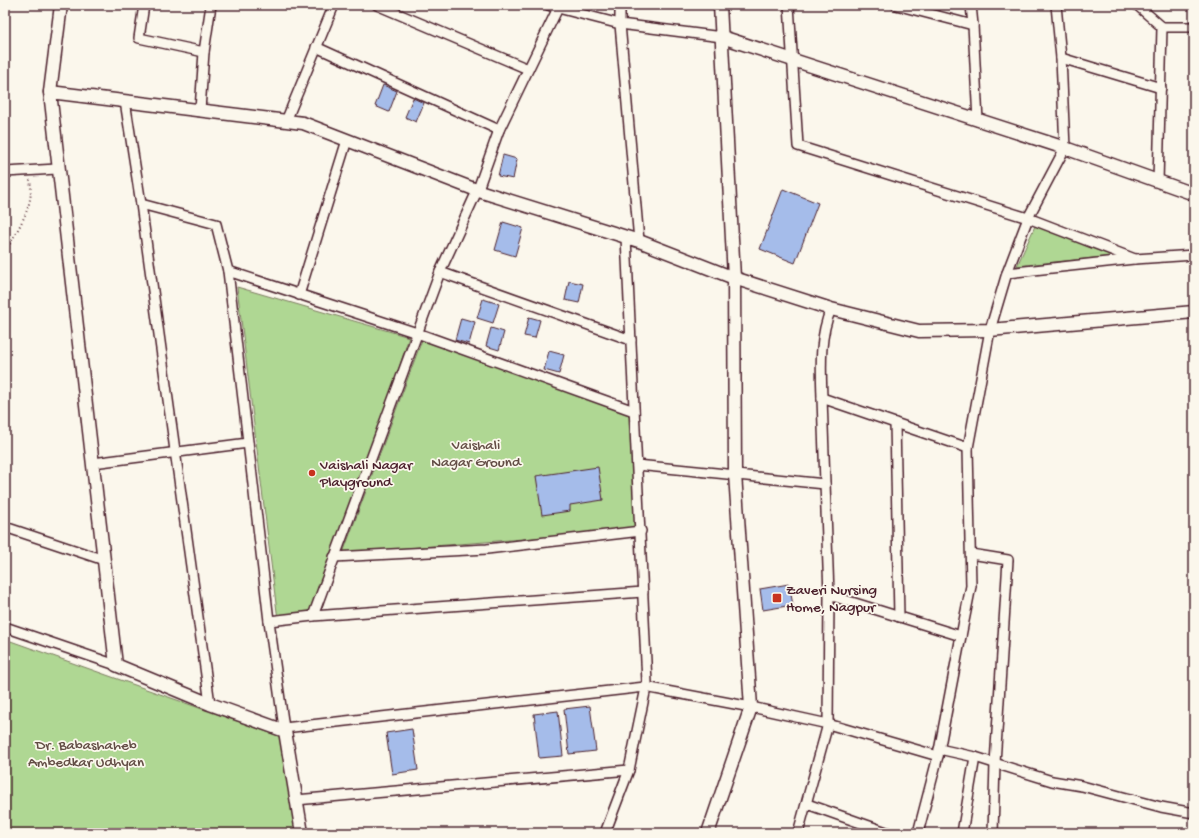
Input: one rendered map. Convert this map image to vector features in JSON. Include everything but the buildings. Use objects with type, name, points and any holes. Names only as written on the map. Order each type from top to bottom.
[{"type":"street","points":[[61,5],[50,92],[57,169],[116,665]]},
{"type":"street","points":[[144,5],[139,38],[204,52]]},
{"type":"street","points":[[200,110],[204,52],[211,5]]},
{"type":"street","points":[[286,121],[334,5]]},
{"type":"street","points":[[377,5],[528,69]]},
{"type":"street","points":[[548,5],[620,24],[722,37],[1065,148],[1194,194]]},
{"type":"street","points":[[620,5],[620,24],[639,241]]},
{"type":"street","points":[[708,833],[751,707],[735,474],[734,278],[720,5]]},
{"type":"street","points":[[789,5],[798,146],[1028,218],[1135,259]]},
{"type":"street","points":[[896,5],[973,25]]},
{"type":"street","points":[[971,5],[978,121]]},
{"type":"street","points":[[918,833],[938,753],[971,586],[968,448],[990,330],[1007,273],[1028,218],[1065,148],[1061,58],[1056,5]]},
{"type":"street","points":[[1137,5],[1162,27],[1194,27]]},
{"type":"street","points":[[313,616],[440,272],[478,189],[499,130],[557,7]]},
{"type":"street","points":[[1158,182],[1162,27]]},
{"type":"street","points":[[316,47],[499,130]]},
{"type":"street","points":[[1061,58],[1161,88]]},
{"type":"street","points":[[50,92],[303,123],[478,189],[639,241],[734,278],[831,309],[919,331],[990,330],[1194,312]]},
{"type":"street","points":[[125,101],[141,204],[210,704]]},
{"type":"street","points":[[299,295],[347,140]]},
{"type":"street","points":[[5,172],[57,169]]},
{"type":"street","points":[[141,204],[216,224],[228,271],[269,621],[302,833]]},
{"type":"street","points":[[605,833],[629,770],[647,683],[626,237]]},
{"type":"street","points":[[1007,273],[1135,259],[1194,255]]},
{"type":"street","points":[[228,271],[417,333],[634,411]]},
{"type":"street","points":[[440,272],[631,340]]},
{"type":"street","points":[[798,833],[828,724],[829,595],[821,361],[825,323],[831,309]]},
{"type":"street","points":[[822,398],[968,448]]},
{"type":"street","points":[[895,423],[899,617]]},
{"type":"street","points":[[93,462],[248,443]]},
{"type":"street","points":[[637,465],[825,484]]},
{"type":"street","points":[[5,527],[104,560]]},
{"type":"street","points":[[334,557],[487,549],[641,532]]},
{"type":"street","points":[[970,554],[1008,560],[995,763],[993,833]]},
{"type":"street","points":[[269,621],[313,616],[643,592]]},
{"type":"street","points":[[829,595],[960,636]]},
{"type":"street","points":[[5,627],[116,665],[210,704],[285,730],[645,687],[751,707],[828,724],[938,753],[975,757],[1052,780],[1082,786],[1161,807],[1194,812]]},
{"type":"street","points":[[962,833],[975,757]]},
{"type":"street","points":[[296,800],[629,770]]},
{"type":"street","points":[[807,804],[889,833]]},
{"type":"path","points":[[5,250],[8,248],[30,202],[32,194],[28,171]]},
{"type":"green space","points":[[1035,226],[1113,256],[1017,266]]},
{"type":"green space","name":"Vaishali Nagar Playground","points":[[237,287],[409,337],[321,610],[278,620]]},
{"type":"green space","name":"Vaishali Nagar Ground","points":[[422,340],[633,412],[639,530],[343,553]]},
{"type":"green space","name":"Dr. Babashaheb Ambedkar Udhyan","points":[[5,639],[284,738],[298,833],[8,833],[5,788]]},
{"type":"place","name":"Vaishali Nagar Playground","points":[[312,473]]},
{"type":"place","name":"Zaveri Nursing Home, Nagpur","points":[[777,598]]}]
